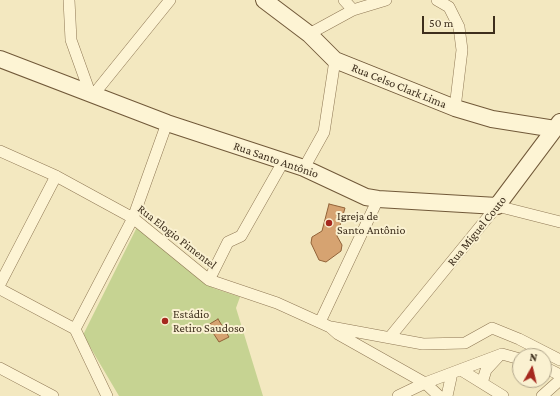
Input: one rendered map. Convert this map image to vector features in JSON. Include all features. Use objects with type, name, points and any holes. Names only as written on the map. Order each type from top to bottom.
[{"type":"street","points":[[69,0],[71,40],[92,93],[170,0]]},
{"type":"street","name":"Rua Celso Clark Lima","points":[[264,0],[309,34],[335,60],[455,108],[492,118],[557,125]]},
{"type":"street","points":[[344,0],[353,10]]},
{"type":"street","points":[[309,34],[353,10],[386,0]]},
{"type":"street","points":[[437,0],[450,7],[459,27],[462,50],[455,108]]},
{"type":"street","name":"Rua Santo Antônio","points":[[0,59],[92,93],[167,124],[304,168],[366,197],[497,206],[560,222]]},
{"type":"street","points":[[304,168],[324,132],[335,60]]},
{"type":"street","points":[[74,329],[133,218],[167,124]]},
{"type":"street","name":"Rua Miguel Couto","points":[[390,337],[497,206],[557,125]]},
{"type":"street","name":"Rua Elogio Pimentel","points":[[0,151],[56,176],[133,218],[209,280],[277,303],[325,325],[338,334],[425,383],[440,396]]},
{"type":"street","points":[[209,280],[228,242],[241,236],[283,162]]},
{"type":"street","points":[[0,284],[56,176]]},
{"type":"street","points":[[378,199],[325,325],[423,344],[465,343],[492,328],[519,339],[560,360]]},
{"type":"street","points":[[0,289],[74,329],[107,396]]},
{"type":"street","points":[[398,396],[425,383],[502,354],[512,357]]},
{"type":"street","points":[[482,383],[486,370],[502,354]]},
{"type":"street","points":[[0,368],[53,396]]},
{"type":"street","points":[[457,371],[482,383],[503,396]]},
{"type":"street","points":[[447,396],[457,371]]},
{"type":"street","points":[[542,396],[560,380]]},
{"type":"green space","name":"Estádio Retiro Saudoso","points":[[137,227],[213,288],[240,297],[236,308],[263,396],[119,396],[83,335]]},
{"type":"building","points":[[329,204],[345,208],[337,236],[342,245],[341,251],[326,262],[319,260],[311,243],[312,237],[322,231]]},
{"type":"building","points":[[218,319],[229,337],[219,342],[208,325]]},
{"type":"place","name":"Igreja de Santo Antônio","points":[[329,223]]},
{"type":"place","name":"Estádio Retiro Saudoso","points":[[165,321]]}]
